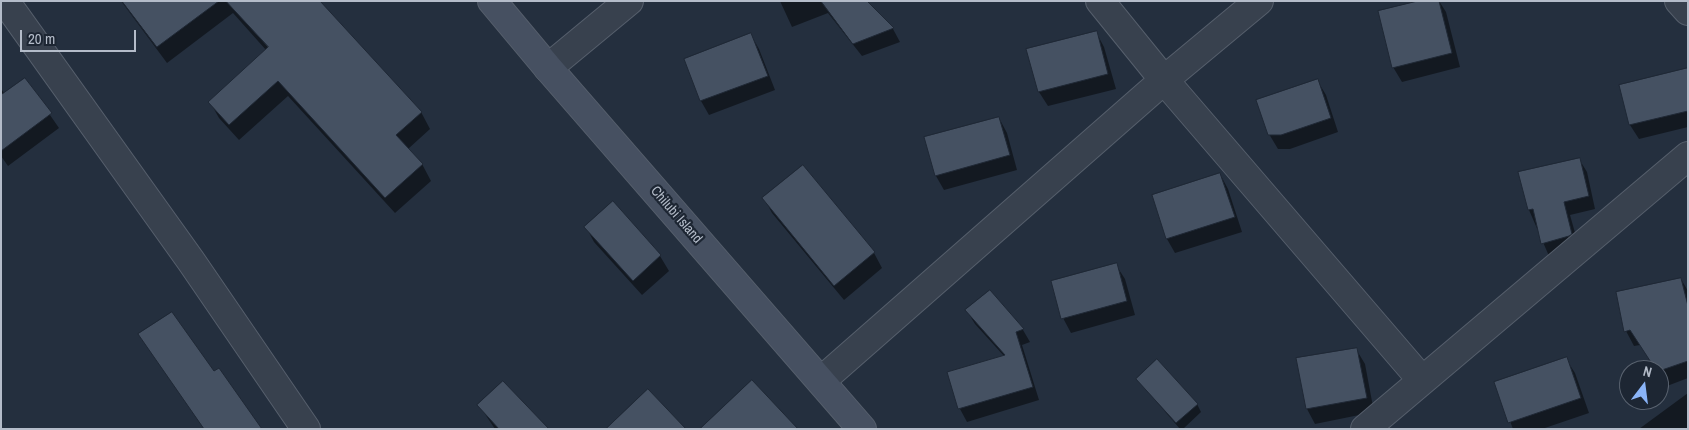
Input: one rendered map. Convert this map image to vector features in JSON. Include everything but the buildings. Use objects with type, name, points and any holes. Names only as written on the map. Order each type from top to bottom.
[{"type":"street","points":[[5,1],[191,261],[306,429]]},
{"type":"street","name":"Chilubi Island","points":[[492,1],[862,429]]},
{"type":"street","points":[[548,68],[629,1]]},
{"type":"street","points":[[1100,1],[1164,80],[1421,379]]},
{"type":"street","points":[[821,381],[1164,80],[1259,1]]},
{"type":"street","points":[[1679,1],[1688,11]]},
{"type":"street","points":[[1365,429],[1421,379],[1688,156]]}]
